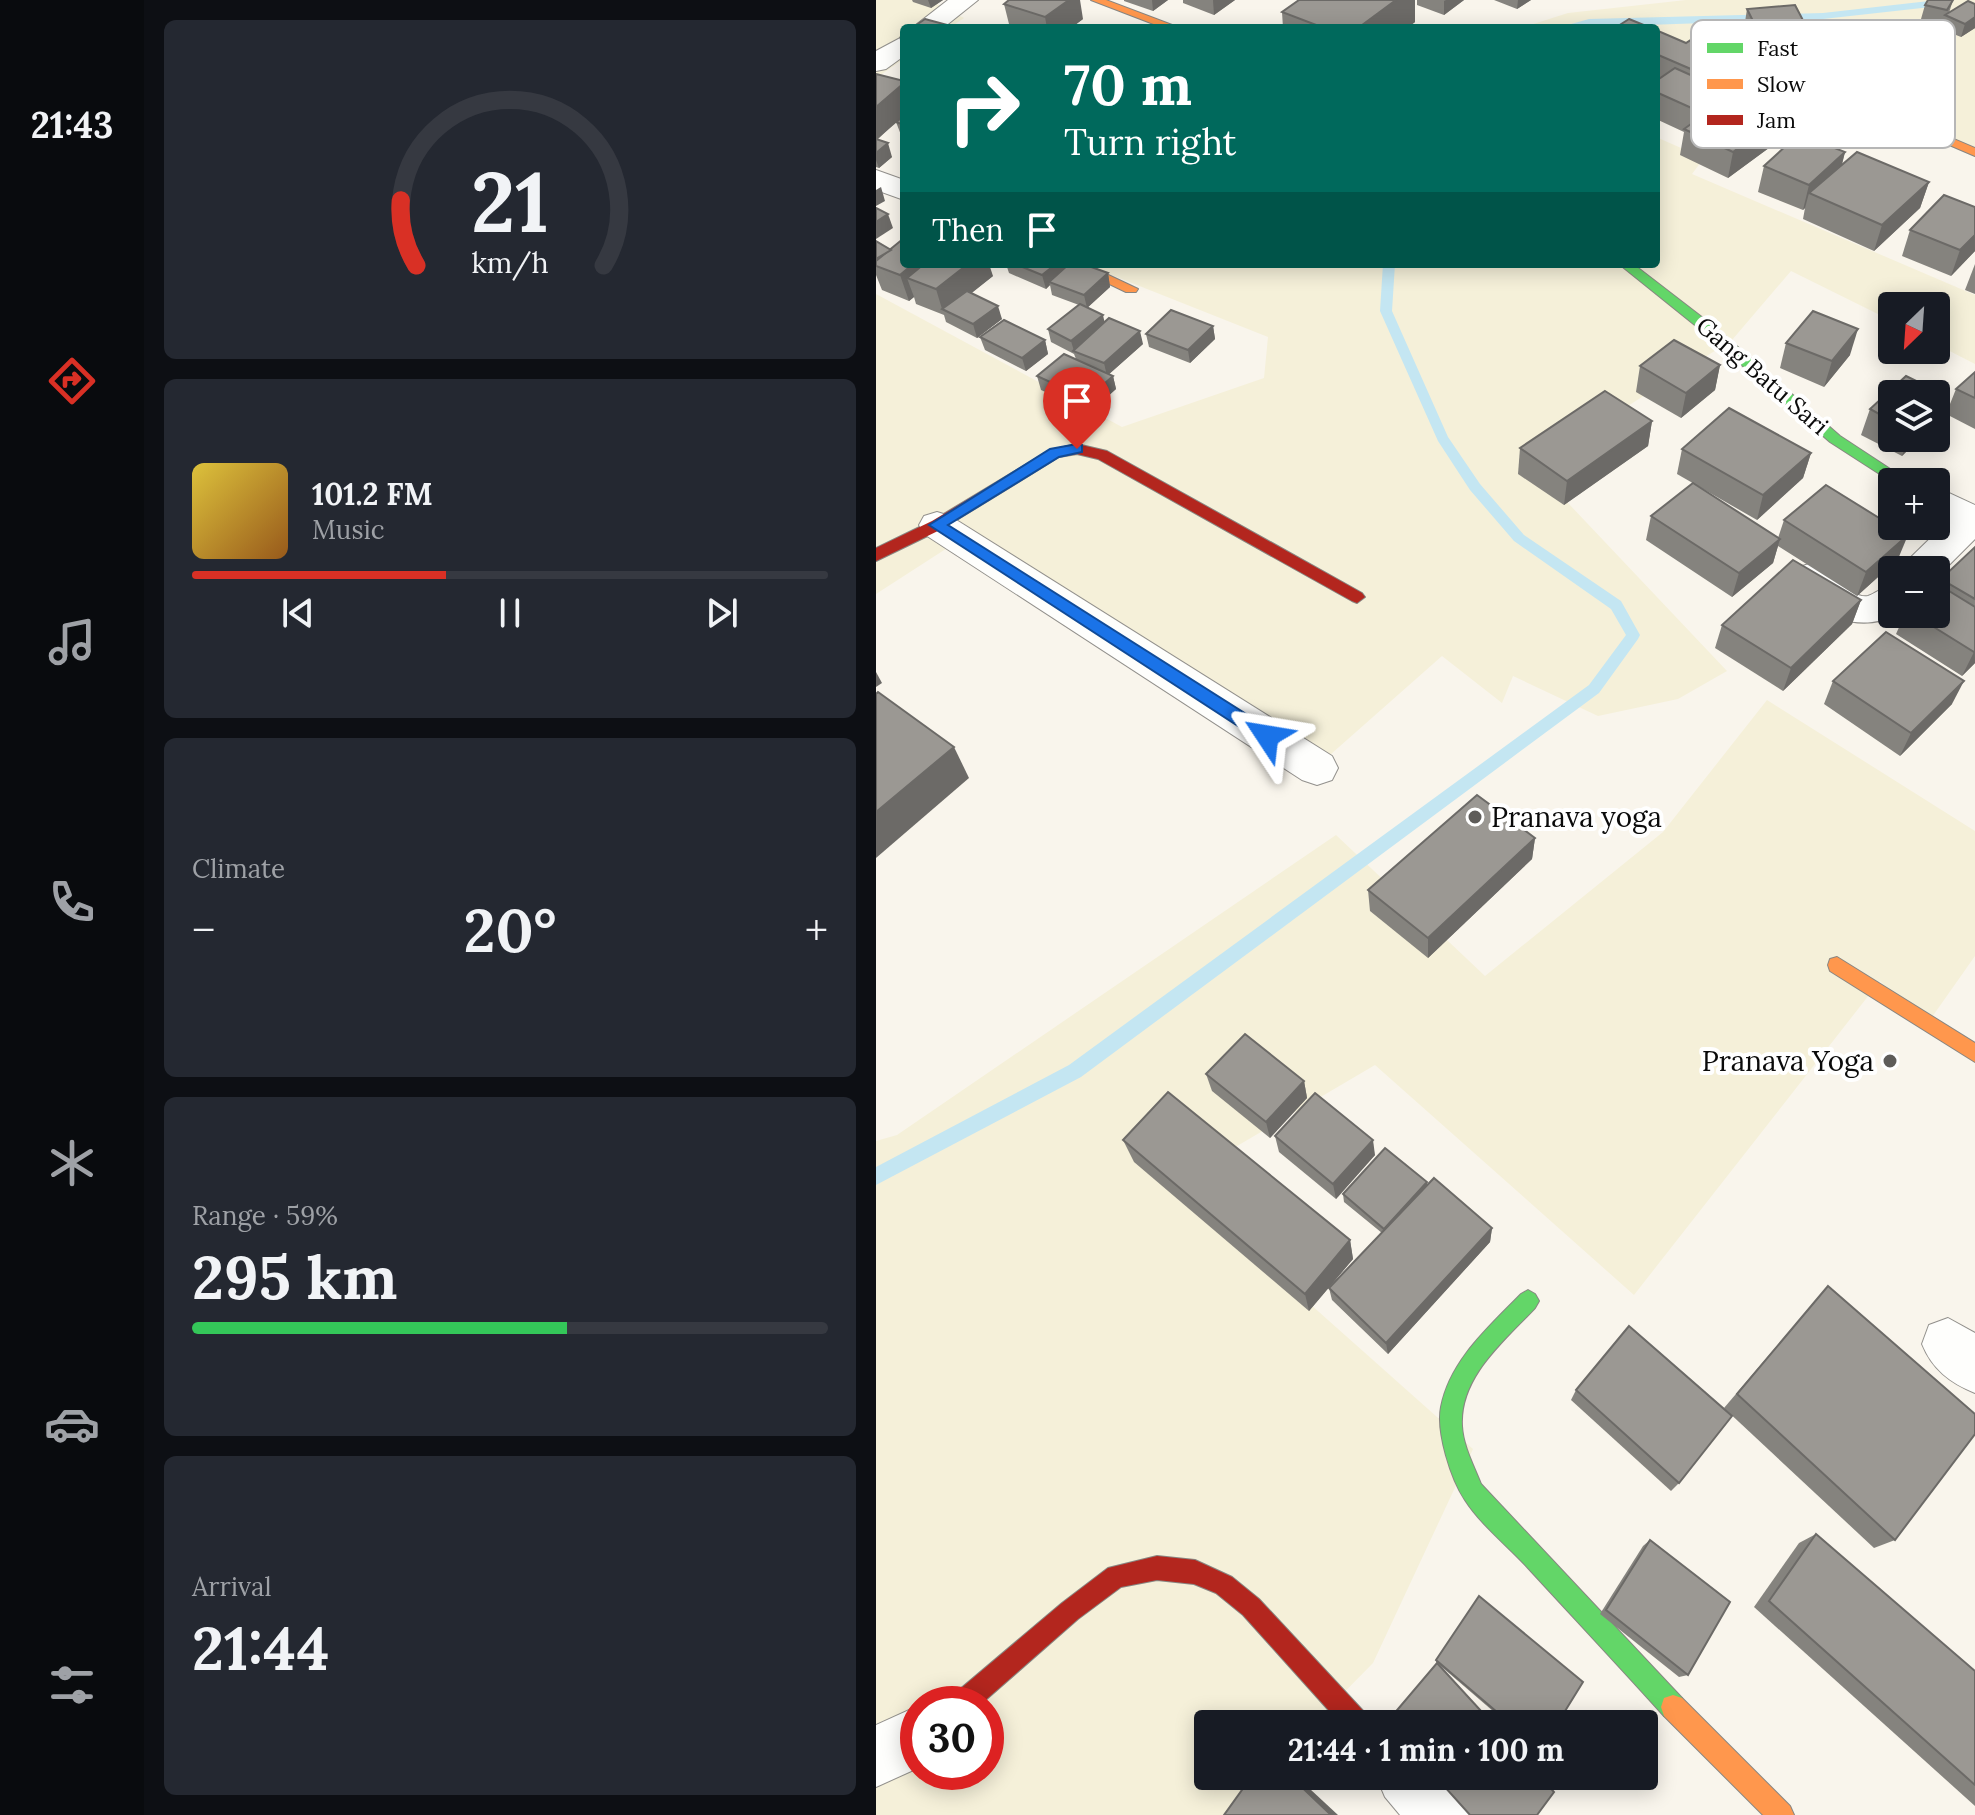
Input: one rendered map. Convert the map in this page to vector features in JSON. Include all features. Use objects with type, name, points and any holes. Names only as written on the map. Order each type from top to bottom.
[{"type":"street","points":[[932,24],[965,0]]},
{"type":"street","points":[[1096,0],[1163,24]]},
{"type":"street","points":[[876,63],[900,47]]},
{"type":"street","points":[[1955,143],[1975,152]]},
{"type":"street","points":[[876,179],[900,189]]},
{"type":"street","points":[[1083,268],[1131,289]]},
{"type":"street","name":"Gang Batu Sari","points":[[1630,268],[1711,331],[1835,439],[1881,468]]},
{"type":"street","points":[[876,555],[937,525],[1055,453],[1077,449],[1102,455],[1357,597]]},
{"type":"street","points":[[1936,556],[1974,520],[1950,507]]},
{"type":"street","points":[[937,525],[1317,768]]},
{"type":"street","points":[[1795,563],[1830,599],[1845,607],[1874,610],[1878,607]]},
{"type":"street","points":[[1837,965],[1975,1053]]},
{"type":"street","points":[[1528,1301],[1470,1369],[1457,1392],[1451,1421],[1457,1451],[1473,1492],[1713,1750],[1781,1815]]},
{"type":"street","points":[[983,1686],[1116,1576],[1157,1568],[1195,1572],[1224,1585],[1251,1607],[1345,1710]]},
{"type":"street","points":[[876,1757],[900,1745]]},
{"type":"street","points":[[1419,1790],[1441,1815]]},
{"type":"shaded area","points":[[876,0],[929,0],[964,18],[955,24],[900,24],[900,62],[876,78]]},
{"type":"shaded area","points":[[1686,0],[1975,0],[1975,152],[1955,144],[1955,20],[1691,20],[1691,50],[1660,54],[1660,24],[1534,24],[1568,13]]},
{"type":"shaded area","points":[[1660,139],[1704,158],[1692,174],[1975,295],[1975,364],[1950,351],[1950,292],[1878,292],[1878,314],[1791,271],[1732,340],[1533,466],[1727,671],[1678,699],[1598,716],[1513,676],[1502,703],[1442,656],[1322,762],[955,543],[876,594],[876,294],[1122,427],[1264,378],[1268,337],[1094,268],[1660,268]]},
{"type":"shaded area","points":[[1767,700],[1975,831],[1975,956],[1925,1027],[1880,981],[1634,1295],[1375,1065],[1174,1183],[1473,1449],[1373,1663],[1327,1710],[1194,1710],[1194,1790],[1247,1790],[1223,1815],[876,1815],[876,1141],[897,1135],[1336,835],[1485,976],[1663,832]]},
{"type":"building","points":[[1009,0],[1069,0],[1045,17],[1004,4]]},
{"type":"building","points":[[1299,0],[1396,0],[1363,24],[1314,24],[1282,12]]},
{"type":"building","points":[[1928,0],[1953,0],[1947,10],[1925,5]]},
{"type":"building","points":[[1968,1],[1975,4],[1975,17],[1965,24],[1945,15]]},
{"type":"building","points":[[1795,5],[1803,20],[1752,20],[1747,9]]},
{"type":"building","points":[[925,19],[944,24],[918,24]]},
{"type":"building","points":[[1629,19],[1641,24],[1621,24]]},
{"type":"building","points":[[1660,32],[1686,43],[1691,40],[1691,69],[1660,56]]},
{"type":"building","points":[[1675,68],[1691,75],[1691,108],[1660,94],[1660,78]]},
{"type":"building","points":[[876,74],[900,80],[900,86],[876,107]]},
{"type":"building","points":[[876,139],[888,143],[876,153]]},
{"type":"building","points":[[1784,148],[1835,148],[1845,152],[1809,185],[1764,166]]},
{"type":"building","points":[[1857,152],[1929,182],[1882,225],[1809,193]]},
{"type":"building","points":[[1944,195],[1975,207],[1975,235],[1960,250],[1910,230]]},
{"type":"building","points":[[876,208],[888,214],[876,222]]},
{"type":"building","points":[[876,241],[891,250],[876,259]]},
{"type":"building","points":[[900,241],[900,268],[908,268],[900,275],[876,266],[876,261]]},
{"type":"building","points":[[919,268],[963,268],[936,289],[907,278]]},
{"type":"building","points":[[1025,268],[1051,268],[1042,275]]},
{"type":"building","points":[[1065,268],[1094,268],[1108,273],[1084,295],[1049,282]]},
{"type":"building","points":[[967,291],[998,306],[973,324],[942,309]]},
{"type":"building","points":[[1080,304],[1103,315],[1071,341],[1048,329]]},
{"type":"building","points":[[1171,310],[1213,326],[1188,350],[1146,334]]},
{"type":"building","points":[[1813,311],[1858,329],[1832,361],[1786,343]]},
{"type":"building","points":[[1109,318],[1140,331],[1104,363],[1073,351]]},
{"type":"building","points":[[1004,320],[1045,340],[1022,358],[980,337]]},
{"type":"building","points":[[1674,340],[1720,365],[1686,393],[1640,366]]},
{"type":"building","points":[[1064,354],[1113,376],[1087,399],[1037,376]]},
{"type":"building","points":[[1975,372],[1975,398],[1956,389]]},
{"type":"building","points":[[1605,391],[1652,421],[1567,481],[1520,448]]},
{"type":"building","points":[[1878,402],[1878,413],[1870,409]]},
{"type":"building","points":[[1729,408],[1811,453],[1763,495],[1682,449]]},
{"type":"building","points":[[1693,483],[1780,539],[1739,573],[1651,516]]},
{"type":"building","points":[[1826,485],[1878,517],[1878,540],[1902,540],[1884,556],[1878,556],[1878,561],[1866,572],[1784,520]]},
{"type":"building","points":[[1975,547],[1975,599],[1950,584],[1950,571]]},
{"type":"building","points":[[1793,560],[1861,600],[1791,668],[1722,625]]},
{"type":"building","points":[[1950,592],[1975,607],[1974,652],[1935,628],[1950,628]]},
{"type":"building","points":[[1886,632],[1964,681],[1911,733],[1833,681]]},
{"type":"building","points":[[878,692],[954,747],[876,812],[876,694]]},
{"type":"building","points":[[1477,795],[1535,838],[1428,938],[1368,890]]},
{"type":"building","points":[[1245,1034],[1304,1081],[1266,1122],[1206,1074]]},
{"type":"building","points":[[1168,1092],[1350,1240],[1305,1294],[1123,1140]]},
{"type":"building","points":[[1315,1093],[1373,1140],[1333,1184],[1275,1136]]},
{"type":"building","points":[[1385,1148],[1427,1182],[1384,1229],[1343,1194]]},
{"type":"building","points":[[1434,1178],[1492,1228],[1386,1343],[1329,1288]]},
{"type":"building","points":[[1828,1286],[1975,1414],[1975,1434],[1895,1540],[1737,1394]]},
{"type":"building","points":[[1629,1326],[1732,1416],[1679,1483],[1576,1390]]},
{"type":"building","points":[[1816,1534],[1975,1671],[1975,1785],[1769,1601]]},
{"type":"building","points":[[1650,1540],[1730,1602],[1688,1675],[1606,1610]]},
{"type":"building","points":[[1479,1596],[1583,1682],[1566,1710],[1495,1710],[1436,1660]]},
{"type":"building","points":[[1437,1663],[1480,1710],[1397,1710]]},
{"type":"building","points":[[1242,1790],[1305,1790],[1331,1815],[1224,1815]]},
{"type":"building","points":[[1448,1790],[1554,1792],[1537,1815],[1470,1815]]},
{"type":"waterway","points":[[1580,24],[1823,16],[1945,0]]},
{"type":"waterway","points":[[876,1176],[1075,1071],[1594,689],[1633,635],[1616,605],[1519,538],[1475,487],[1442,438],[1386,311],[1389,268]]},
{"type":"traffic: fast","points":[[1630,268],[1711,331],[1835,439],[1881,468]]},
{"type":"traffic: fast","points":[[1528,1301],[1477,1357],[1457,1390],[1451,1426],[1457,1452],[1473,1492],[1673,1707]]},
{"type":"traffic: slow","points":[[1096,0],[1163,24]]},
{"type":"traffic: slow","points":[[1955,143],[1975,152]]},
{"type":"traffic: slow","points":[[1083,268],[1131,289]]},
{"type":"traffic: slow","points":[[1837,965],[1975,1053]]},
{"type":"traffic: slow","points":[[1673,1707],[1781,1815]]},
{"type":"traffic: jam","points":[[876,555],[937,525],[1055,453],[1077,449],[1102,455],[1357,597]]},
{"type":"traffic: jam","points":[[983,1686],[1116,1576],[1157,1568],[1195,1572],[1224,1585],[1251,1607],[1345,1710]]},
{"type":"place","name":"Pranava yoga","points":[[1475,817]]},
{"type":"place","name":"Pranava Yoga","points":[[1890,1061]]},
{"type":"route","points":[[1077,449],[1055,453],[937,525],[1267,736]]}]
